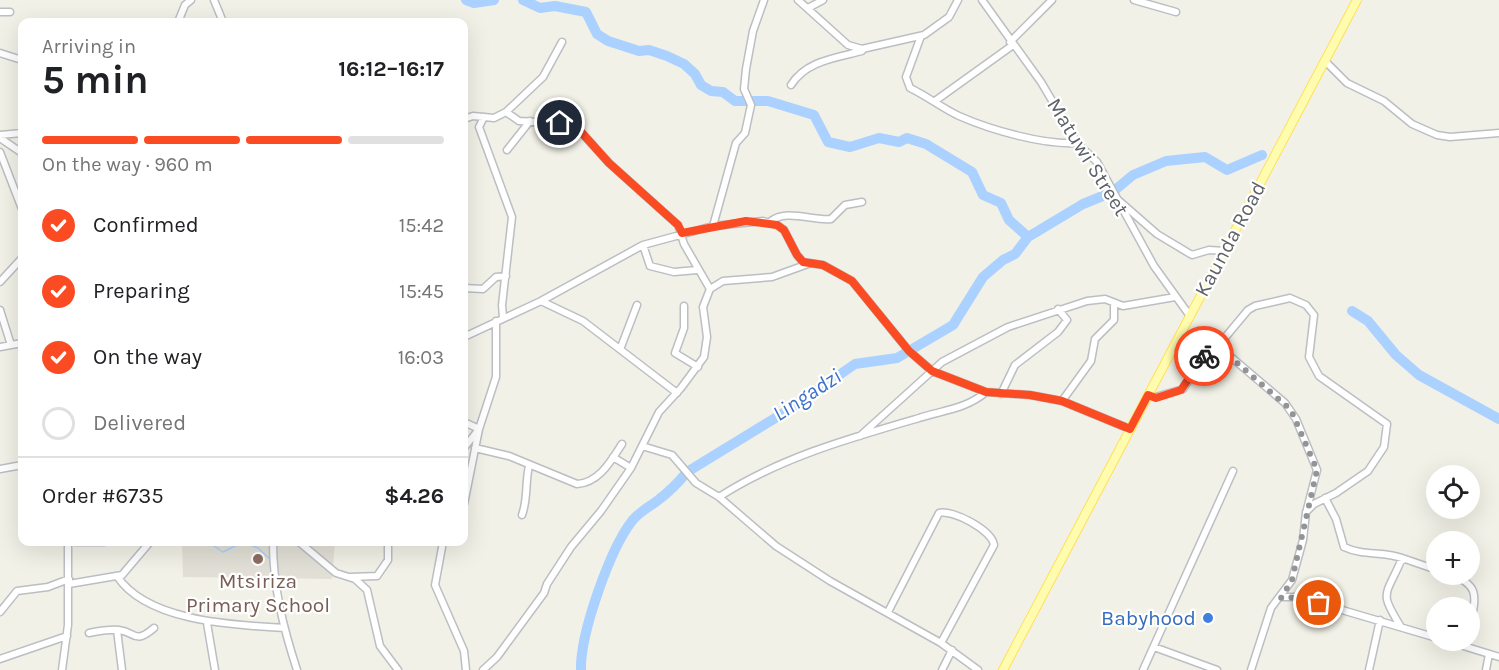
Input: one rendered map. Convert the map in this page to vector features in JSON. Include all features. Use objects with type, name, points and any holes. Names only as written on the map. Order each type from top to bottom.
[{"type":"main road","name":"Kaunda Road","points":[[1003,670],[1357,0]]},
{"type":"street","points":[[180,18],[185,5],[191,0]]},
{"type":"street","points":[[214,0],[221,18]]},
{"type":"street","points":[[713,226],[736,142],[745,133],[751,105],[744,83],[750,40],[764,0]]},
{"type":"street","points":[[798,0],[848,45],[872,48]]},
{"type":"street","points":[[808,8],[823,0]]},
{"type":"street","points":[[790,85],[801,71],[810,69],[817,63],[921,36],[949,17],[958,0]]},
{"type":"street","name":"Matuwi Street","points":[[982,0],[1011,44],[1041,82],[1077,143],[1097,162],[1137,237],[1175,297],[1190,316]]},
{"type":"street","points":[[934,101],[1011,44],[1052,0]]},
{"type":"street","points":[[1134,0],[1176,12]]},
{"type":"street","points":[[0,12],[10,12]]},
{"type":"street","points":[[921,36],[906,82],[910,88],[957,115],[981,124],[1036,139],[1077,143]]},
{"type":"street","points":[[468,119],[494,118],[506,112],[543,77],[562,42]]},
{"type":"street","points":[[0,53],[18,59]]},
{"type":"street","points":[[1324,61],[1347,83],[1384,101],[1417,127],[1443,137],[1499,133]]},
{"type":"street","points":[[506,112],[512,118],[560,123],[582,133],[609,163],[678,225],[684,244],[710,289]]},
{"type":"street","points":[[484,117],[479,127],[512,217],[502,305],[503,318]]},
{"type":"street","points":[[507,150],[530,121]]},
{"type":"street","points":[[0,137],[18,134]]},
{"type":"street","points":[[0,137],[18,150]]},
{"type":"street","points":[[0,152],[18,199]]},
{"type":"street","points":[[1117,198],[1157,234],[1192,255],[1196,256],[1209,250],[1225,251]]},
{"type":"street","points":[[770,222],[784,215],[816,220],[831,219],[845,205],[862,202]]},
{"type":"street","points":[[468,335],[541,301],[643,245],[713,226],[746,221],[770,222],[784,230],[797,255],[808,264]]},
{"type":"street","points":[[643,245],[650,266],[674,272],[697,270]]},
{"type":"street","points":[[0,282],[18,262]]},
{"type":"street","points":[[483,670],[497,657],[544,593],[570,548],[602,511],[631,468],[659,412],[698,367],[704,357],[707,343],[703,308],[710,289],[723,281],[772,277],[808,264],[823,265],[852,281],[909,351],[932,371],[986,392],[1030,395],[1062,401],[1130,429]]},
{"type":"street","points":[[468,288],[483,289],[496,277],[506,276]]},
{"type":"street","points":[[860,436],[942,362],[1008,327],[1058,309],[1100,299],[1114,305],[1148,304],[1175,297]]},
{"type":"street","points":[[1148,395],[1156,398],[1181,390],[1204,357],[1218,346],[1248,310],[1255,306],[1290,298],[1311,309],[1314,315],[1309,357],[1314,369],[1330,387],[1381,418],[1387,424],[1388,431],[1384,447],[1368,471],[1306,512]]},
{"type":"street","points":[[541,301],[583,321],[621,347],[638,365],[677,393]]},
{"type":"street","points":[[621,347],[637,305]]},
{"type":"street","points":[[1062,401],[1091,361],[1095,339],[1114,320],[1114,305]]},
{"type":"street","points":[[684,306],[684,328],[675,353],[698,367]]},
{"type":"street","points":[[1001,394],[1015,365],[1058,332],[1067,320],[1058,309]]},
{"type":"street","points":[[0,310],[11,345]]},
{"type":"street","points":[[468,484],[479,429],[497,370],[496,321]]},
{"type":"street","points":[[0,347],[18,344]]},
{"type":"street","points":[[1218,346],[1285,403],[1296,419],[1317,470],[1306,512],[1303,540],[1292,580],[1281,598],[1271,608],[1251,670]]},
{"type":"street","points":[[719,497],[800,456],[860,436],[957,409],[986,392]]},
{"type":"street","points":[[468,424],[479,429]]},
{"type":"street","points":[[468,443],[479,429]]},
{"type":"street","points":[[475,448],[509,456],[529,466],[563,476],[574,483],[586,484],[602,473],[622,444]]},
{"type":"street","points":[[642,446],[672,455],[696,483],[719,497],[776,546],[830,581],[941,643],[978,670]]},
{"type":"street","points":[[613,458],[631,468]]},
{"type":"street","points":[[0,469],[18,466]]},
{"type":"street","points":[[522,514],[526,503],[525,486],[529,466]]},
{"type":"street","points":[[1143,670],[1233,471]]},
{"type":"street","points":[[1325,498],[1336,519],[1344,547],[1358,553],[1388,552],[1426,566]]},
{"type":"street","points":[[888,612],[939,513],[948,512],[987,531],[994,545],[941,643]]},
{"type":"street","points":[[62,670],[67,636],[68,546]]},
{"type":"street","points":[[0,612],[17,591],[48,587],[69,581],[117,576],[127,571],[147,546]]},
{"type":"street","points":[[273,546],[273,576],[284,628],[297,670]]},
{"type":"street","points":[[304,546],[336,573],[350,577],[377,576],[388,560],[388,546]]},
{"type":"street","points":[[442,546],[435,585],[464,651],[466,670]]},
{"type":"street","points":[[1401,627],[1385,603],[1385,596],[1401,561],[1405,559]]},
{"type":"street","points":[[117,576],[133,593],[168,610],[207,622],[284,628]]},
{"type":"street","points":[[350,577],[367,590],[380,646],[398,670]]},
{"type":"street","points":[[1281,598],[1298,597],[1426,635]]},
{"type":"street","points":[[1369,670],[1380,620]]},
{"type":"street","points":[[207,622],[215,670]]},
{"type":"street","points":[[89,633],[117,630],[136,638],[148,634],[154,628]]},
{"type":"street","points":[[117,630],[122,670]]},
{"type":"street","points":[[0,659],[67,636]]},
{"type":"street","points":[[1154,646],[1217,670]]},
{"type":"street","points":[[942,670],[952,650]]},
{"type":"street","points":[[1480,650],[1499,657]]},
{"type":"street","points":[[1486,670],[1489,654]]},
{"type":"shaded area","name":"Mtsiriza Primary School","points":[[182,546],[335,546],[332,579],[183,577]]},
{"type":"waterway","points":[[466,0],[474,3],[494,0]]},
{"type":"waterway","points":[[523,0],[540,8],[555,6],[586,12],[597,34],[608,41],[639,51],[649,50],[684,64],[695,74],[701,85],[711,91],[723,92],[735,101],[768,101],[814,115],[828,142],[850,147],[879,138],[899,142],[907,138],[926,144],[972,172],[983,195],[1001,203],[1009,220],[1028,237]]},
{"type":"waterway","points":[[1115,190],[1133,175],[1166,161],[1205,157],[1227,170],[1262,155]]},
{"type":"waterway","name":"Lingadzi","points":[[581,670],[585,635],[598,593],[623,534],[637,515],[677,484],[687,472],[790,409],[855,364],[897,358],[953,325],[983,277],[1003,260],[1015,254],[1028,237],[1083,204],[1110,193]]},
{"type":"waterway","points":[[1352,311],[1368,321],[1396,355],[1419,375],[1499,419]]},
{"type":"waterway","points":[[214,546],[223,552],[235,546]]},
{"type":"waterway","points":[[253,546],[271,560]]},
{"type":"way so far","points":[[1204,356],[1218,346],[1285,403],[1296,419],[1317,475],[1306,512],[1303,540],[1292,580],[1281,598],[1298,597],[1319,603]]},
{"type":"place","name":"Mtsiriza Primary School","points":[[258,559]]},
{"type":"place","name":"Babyhood","points":[[1208,618]]},
{"type":"route","points":[[560,123],[568,124],[582,133],[634,187],[678,225],[682,233],[753,220],[770,222],[781,227],[803,262],[823,265],[852,281],[870,306],[909,351],[932,371],[957,382],[994,393],[1054,399],[1130,429],[1148,395],[1156,398],[1181,390],[1204,356]]}]
